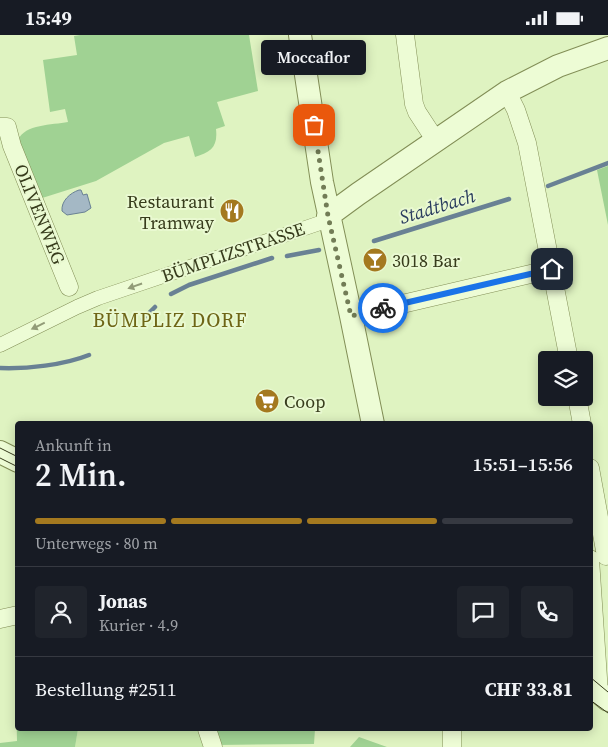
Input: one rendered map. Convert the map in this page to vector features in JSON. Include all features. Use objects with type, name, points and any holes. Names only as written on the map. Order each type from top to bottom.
[{"type":"street","points":[[300,35],[328,216],[372,421]]},
{"type":"street","points":[[405,35],[414,104],[417,112],[436,141]]},
{"type":"street","name":"BÜMPLIZSTRASSE","points":[[0,345],[77,307],[320,223],[507,92],[558,66],[608,48]]},
{"type":"street","points":[[507,92],[516,110],[527,143],[568,351]]},
{"type":"street","name":"OLIVENWEG","points":[[0,127],[7,127],[12,146],[77,307]]},
{"type":"street","points":[[351,316],[552,269]]},
{"type":"street","points":[[579,406],[581,421]]},
{"type":"street","points":[[0,452],[15,460]]},
{"type":"street","points":[[593,501],[598,557],[599,693]]},
{"type":"street","points":[[0,619],[15,616]]},
{"type":"street","points":[[209,731],[213,747]]},
{"type":"street","points":[[452,731],[452,747]]},
{"type":"green space","points":[[249,35],[258,91],[217,102],[225,126],[216,129],[216,140],[212,148],[205,153],[195,157],[189,136],[164,143],[96,181],[39,199],[18,140],[33,128],[68,122],[65,109],[50,112],[43,60],[77,55],[74,36]]},
{"type":"green space","points":[[608,166],[608,225],[597,170]]},
{"type":"green space","points":[[17,731],[78,731],[75,747],[0,747],[0,743],[17,741]]},
{"type":"green space","points":[[78,731],[203,731],[207,747],[75,747]]},
{"type":"green space","points":[[213,731],[315,731],[314,744],[217,745]]},
{"type":"green space","points":[[359,737],[387,747],[350,747]]},
{"type":"water","points":[[81,190],[83,195],[87,194],[91,208],[85,212],[67,215],[62,211],[63,204],[69,195]]},
{"type":"waterway","name":"Stadtbach","points":[[548,186],[608,163]]},
{"type":"waterway","name":"Stadtbach","points":[[374,241],[509,199]]},
{"type":"waterway","name":"Stadtbach","points":[[287,256],[319,250]]},
{"type":"waterway","name":"Stadtbach","points":[[171,294],[189,285],[272,258]]},
{"type":"waterway","name":"Stadtbach","points":[[143,319],[155,307]]},
{"type":"waterway","name":"Stadtbach","points":[[0,368],[45,366],[89,355]]},
{"type":"tram line","points":[[0,448],[15,456]]},
{"type":"tram line","points":[[0,458],[15,466]]},
{"type":"tram line","points":[[593,680],[608,692]]},
{"type":"tram line","points":[[593,702],[608,713]]},
{"type":"way so far","points":[[314,125],[328,216],[351,316],[383,308]]},
{"type":"place","name":"Moccaflor","points":[[314,125]]},
{"type":"place","name":"Restaurant Tramway","points":[[232,211]]},
{"type":"place","name":"3018 Bar","points":[[375,260]]},
{"type":"place","name":"Coop","points":[[267,401]]},
{"type":"district","name":"BÜMPLIZ DORF","points":[[170,320]]},
{"type":"route","points":[[383,308],[552,269]]}]
